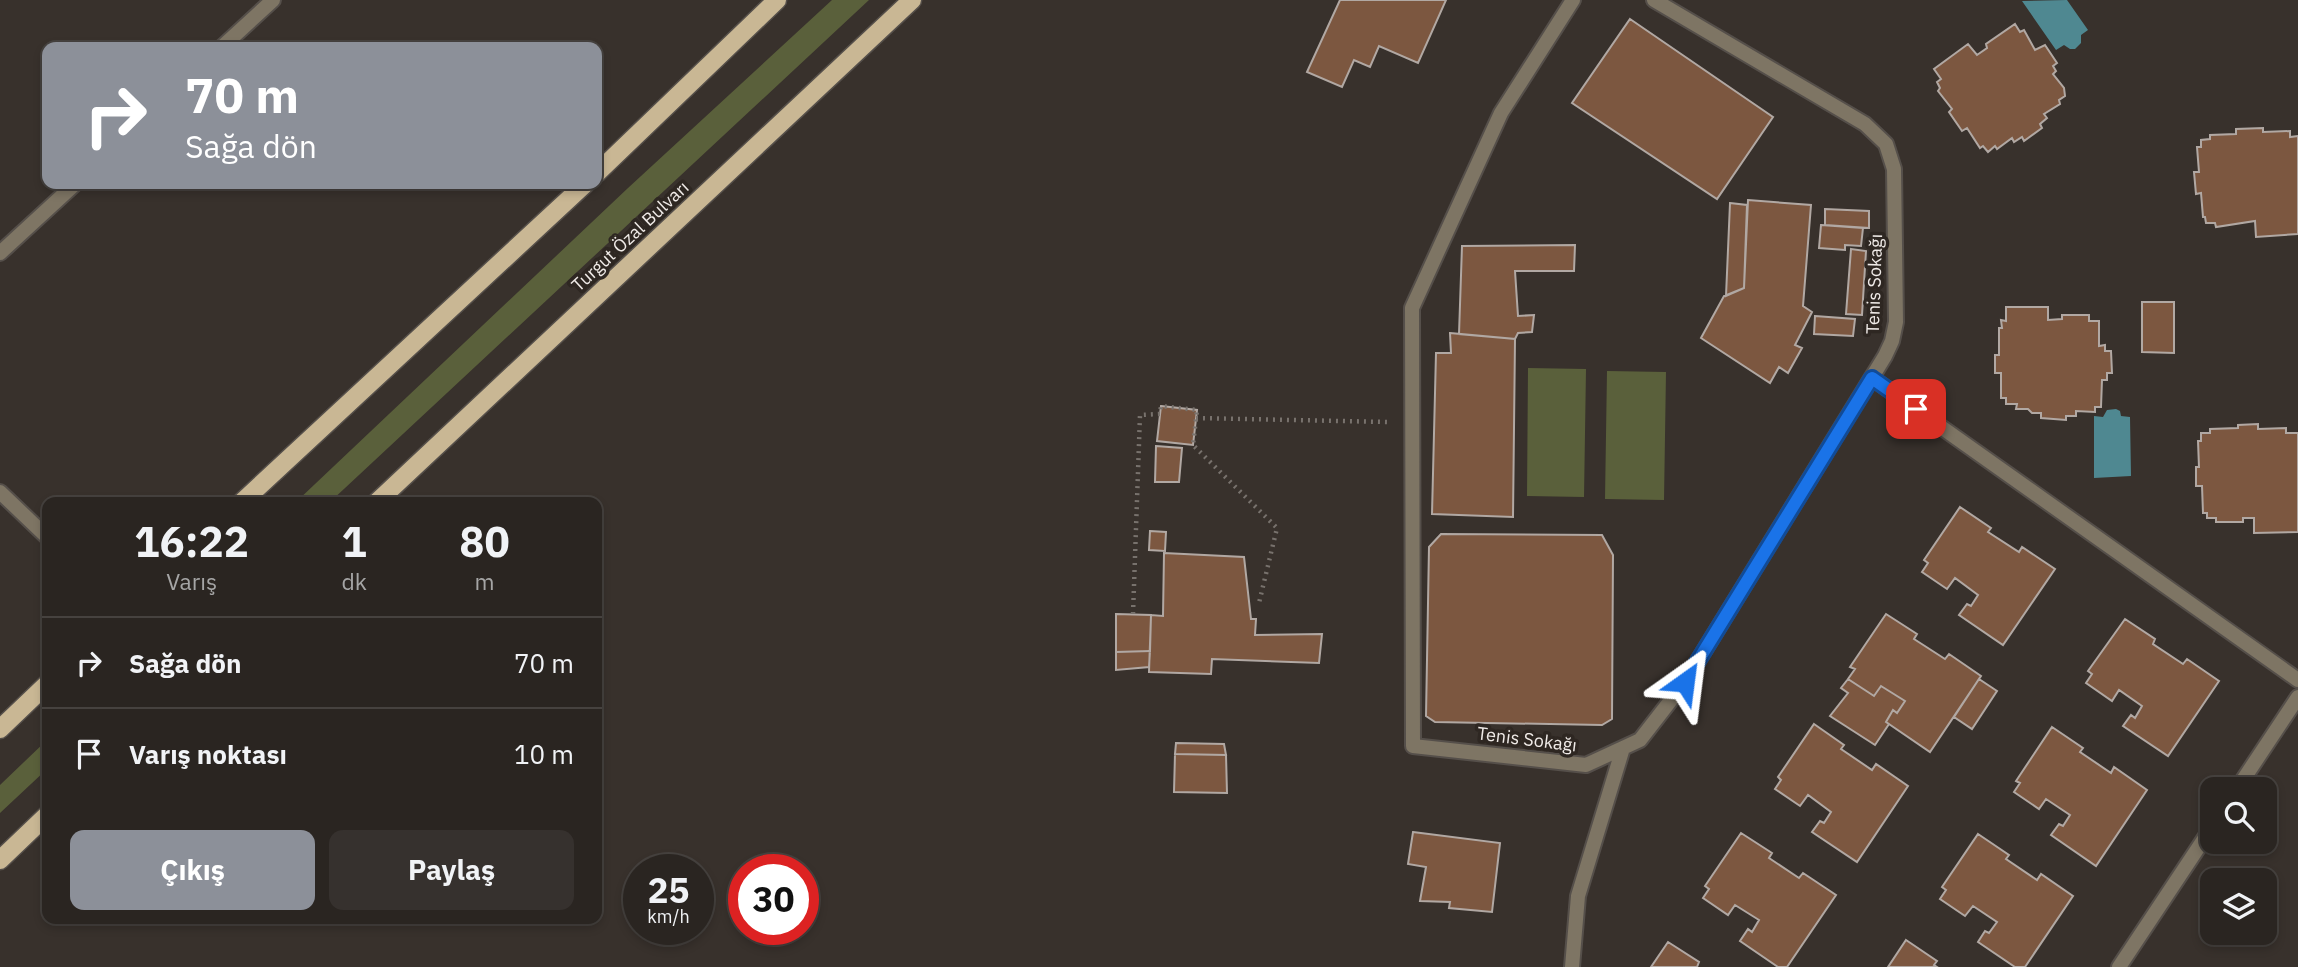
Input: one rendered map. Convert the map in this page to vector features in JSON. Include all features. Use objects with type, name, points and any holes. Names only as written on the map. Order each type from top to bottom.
[{"type":"main road","points":[[602,168],[778,0]]},
{"type":"main road","name":"Turgut Özal Bulvarı","points":[[382,497],[912,0]]},
{"type":"main road","points":[[247,497],[580,189]]},
{"type":"main road","points":[[0,729],[42,689]]},
{"type":"main road","points":[[0,860],[42,820]]},
{"type":"street","points":[[227,42],[273,0]]},
{"type":"street","name":"Tenis Sokağı","points":[[1573,0],[1501,113],[1412,308],[1413,746],[1586,765],[1640,740],[1685,682],[1872,378],[1892,341],[1896,322],[1894,169],[1886,145],[1865,124],[1654,0]]},
{"type":"street","points":[[0,253],[70,189]]},
{"type":"street","points":[[1872,378],[2298,680]]},
{"type":"street","points":[[0,492],[42,532]]},
{"type":"street","points":[[2245,777],[2298,697]]},
{"type":"street","points":[[1572,967],[1578,896],[1623,748]]},
{"type":"street","points":[[2119,967],[2200,845]]},
{"type":"path","points":[[1133,614],[1140,415],[1160,414],[1161,406],[1197,410],[1193,445],[1277,528],[1259,603]]},
{"type":"path","points":[[1196,418],[1412,422]]},
{"type":"green space","points":[[832,0],[869,0],[335,497],[301,497],[628,188]]},
{"type":"green space","points":[[1528,368],[1586,369],[1584,497],[1527,496]]},
{"type":"green space","points":[[1607,371],[1666,372],[1664,500],[1605,499]]},
{"type":"green space","points":[[42,745],[42,774],[0,813],[0,785]]},
{"type":"water","points":[[2067,0],[2088,30],[2081,35],[2081,43],[2075,49],[2064,45],[2056,50],[2022,1]]},
{"type":"water","points":[[2116,409],[2121,416],[2130,417],[2131,476],[2094,478],[2094,416],[2103,417],[2107,410]]},
{"type":"building","points":[[1340,0],[1446,0],[1418,63],[1379,46],[1370,67],[1354,60],[1342,87],[1307,72]]},
{"type":"building","points":[[1630,19],[1773,117],[1717,199],[1572,103]]},
{"type":"building","points":[[2015,24],[2020,32],[2024,30],[2035,50],[2045,45],[2057,63],[2053,66],[2056,71],[2053,74],[2064,88],[2065,96],[2059,100],[2060,104],[2044,114],[2047,118],[2040,124],[2042,128],[2024,141],[2022,137],[2014,142],[2012,138],[1988,152],[1983,146],[1980,148],[1967,128],[1962,131],[1949,112],[1952,109],[1938,91],[1940,88],[1937,82],[1941,79],[1934,69],[1968,44],[1977,55],[1987,48],[1986,44]]},
{"type":"building","points":[[2263,128],[2263,132],[2290,131],[2290,137],[2298,136],[2298,234],[2256,237],[2255,221],[2216,227],[2215,223],[2206,223],[2203,217],[2201,193],[2196,194],[2194,172],[2199,172],[2197,147],[2201,147],[2201,140],[2210,139],[2210,135],[2236,134],[2236,129]]},
{"type":"building","points":[[1748,200],[1811,205],[1803,306],[1812,312],[1795,345],[1802,348],[1788,373],[1779,367],[1770,383],[1701,338],[1724,296],[1744,288]]},
{"type":"building","points":[[1730,203],[1747,205],[1744,288],[1726,296]]},
{"type":"building","points":[[1825,209],[1869,211],[1869,228],[1825,225]]},
{"type":"building","points":[[1821,225],[1863,228],[1861,246],[1845,245],[1845,250],[1819,248]]},
{"type":"building","points":[[1575,245],[1574,271],[1515,271],[1518,316],[1534,315],[1532,332],[1518,333],[1515,339],[1459,334],[1462,246]]},
{"type":"building","points":[[1851,249],[1866,251],[1862,315],[1846,314]]},
{"type":"building","points":[[2142,302],[2174,302],[2174,353],[2142,352]]},
{"type":"building","points":[[2006,307],[2048,307],[2048,320],[2062,319],[2062,315],[2089,315],[2089,321],[2099,321],[2099,346],[2105,345],[2105,351],[2111,351],[2112,373],[2107,373],[2107,380],[2102,380],[2101,407],[2095,407],[2095,412],[2076,411],[2076,416],[2066,416],[2066,420],[2041,418],[2041,413],[2016,409],[2017,404],[2006,404],[2006,398],[2001,398],[2001,373],[1995,373],[1995,355],[1999,355],[1999,328],[2002,328],[2001,320],[2006,321]]},
{"type":"building","points":[[1815,316],[1855,319],[1853,336],[1814,334]]},
{"type":"building","points":[[1450,333],[1515,339],[1513,517],[1432,514],[1436,353],[1451,353]]},
{"type":"building","points":[[1161,406],[1197,410],[1193,445],[1157,441]]},
{"type":"building","points":[[2258,424],[2258,429],[2286,428],[2286,433],[2298,433],[2298,532],[2254,533],[2254,518],[2243,518],[2243,522],[2216,522],[2216,518],[2207,518],[2207,513],[2203,513],[2202,486],[2196,486],[2196,467],[2199,467],[2198,441],[2201,441],[2201,433],[2210,433],[2210,429]]},
{"type":"building","points":[[1156,446],[1182,448],[1179,482],[1155,482]]},
{"type":"building","points":[[1960,507],[1991,528],[1988,532],[2019,552],[2022,547],[2055,569],[2003,645],[1959,615],[1967,604],[1971,606],[1978,595],[1955,578],[1947,589],[1922,572],[1928,563],[1924,560]]},
{"type":"building","points":[[1150,531],[1166,532],[1165,551],[1149,550]]},
{"type":"building","points":[[1441,534],[1602,535],[1613,555],[1612,719],[1602,725],[1435,722],[1426,716],[1429,547]]},
{"type":"building","points":[[1164,553],[1244,557],[1251,619],[1256,619],[1255,635],[1322,634],[1319,663],[1212,659],[1211,674],[1149,672],[1151,615],[1163,616]]},
{"type":"building","points":[[1116,614],[1151,615],[1150,651],[1116,652]]},
{"type":"building","points":[[1886,614],[1917,634],[1914,639],[1945,659],[1949,654],[1981,676],[1930,752],[1886,722],[1893,710],[1897,713],[1905,701],[1881,686],[1874,696],[1848,679],[1855,669],[1850,667]]},
{"type":"building","points":[[2125,619],[2155,639],[2153,644],[2183,664],[2187,659],[2219,681],[2168,756],[2123,726],[2131,715],[2135,718],[2142,706],[2119,690],[2112,701],[2086,683],[2092,674],[2088,671]]},
{"type":"building","points":[[1150,651],[1149,667],[1116,670],[1116,652]]},
{"type":"building","points":[[1848,679],[1874,696],[1881,686],[1905,701],[1897,713],[1893,710],[1886,722],[1889,724],[1875,745],[1830,716],[1848,693],[1841,688]]},
{"type":"building","points":[[1979,679],[1997,691],[1972,729],[1954,717]]},
{"type":"building","points":[[1814,724],[1844,745],[1841,749],[1872,770],[1876,764],[1908,786],[1857,862],[1812,832],[1820,821],[1824,823],[1831,812],[1808,795],[1800,806],[1775,789],[1781,780],[1778,777]]},
{"type":"building","points":[[2052,727],[2083,748],[2080,752],[2111,773],[2114,767],[2147,790],[2096,866],[2051,835],[2059,824],[2063,826],[2070,815],[2046,799],[2039,809],[2014,792],[2020,783],[2016,781]]},
{"type":"building","points":[[1176,743],[1224,744],[1226,755],[1175,754]]},
{"type":"building","points":[[1175,754],[1226,755],[1227,793],[1174,792]]},
{"type":"building","points":[[1413,832],[1500,843],[1492,912],[1449,908],[1450,902],[1420,901],[1426,867],[1408,864]]},
{"type":"building","points":[[1741,833],[1772,853],[1769,858],[1799,878],[1803,873],[1836,895],[1787,967],[1778,967],[1740,941],[1748,929],[1752,932],[1759,920],[1735,905],[1728,915],[1703,898],[1709,889],[1705,886]]},
{"type":"building","points":[[1978,834],[2009,855],[2006,859],[2037,880],[2041,874],[2073,896],[2025,967],[2015,967],[1978,942],[1985,931],[1989,933],[1997,922],[1973,906],[1965,916],[1940,899],[1946,890],[1942,887]]},
{"type":"building","points":[[1906,940],[1937,961],[1934,965],[1937,967],[1888,967]]},
{"type":"building","points":[[1668,942],[1699,962],[1697,967],[1651,967]]},
{"type":"route","points":[[1685,682],[1872,378],[1916,409]]}]
